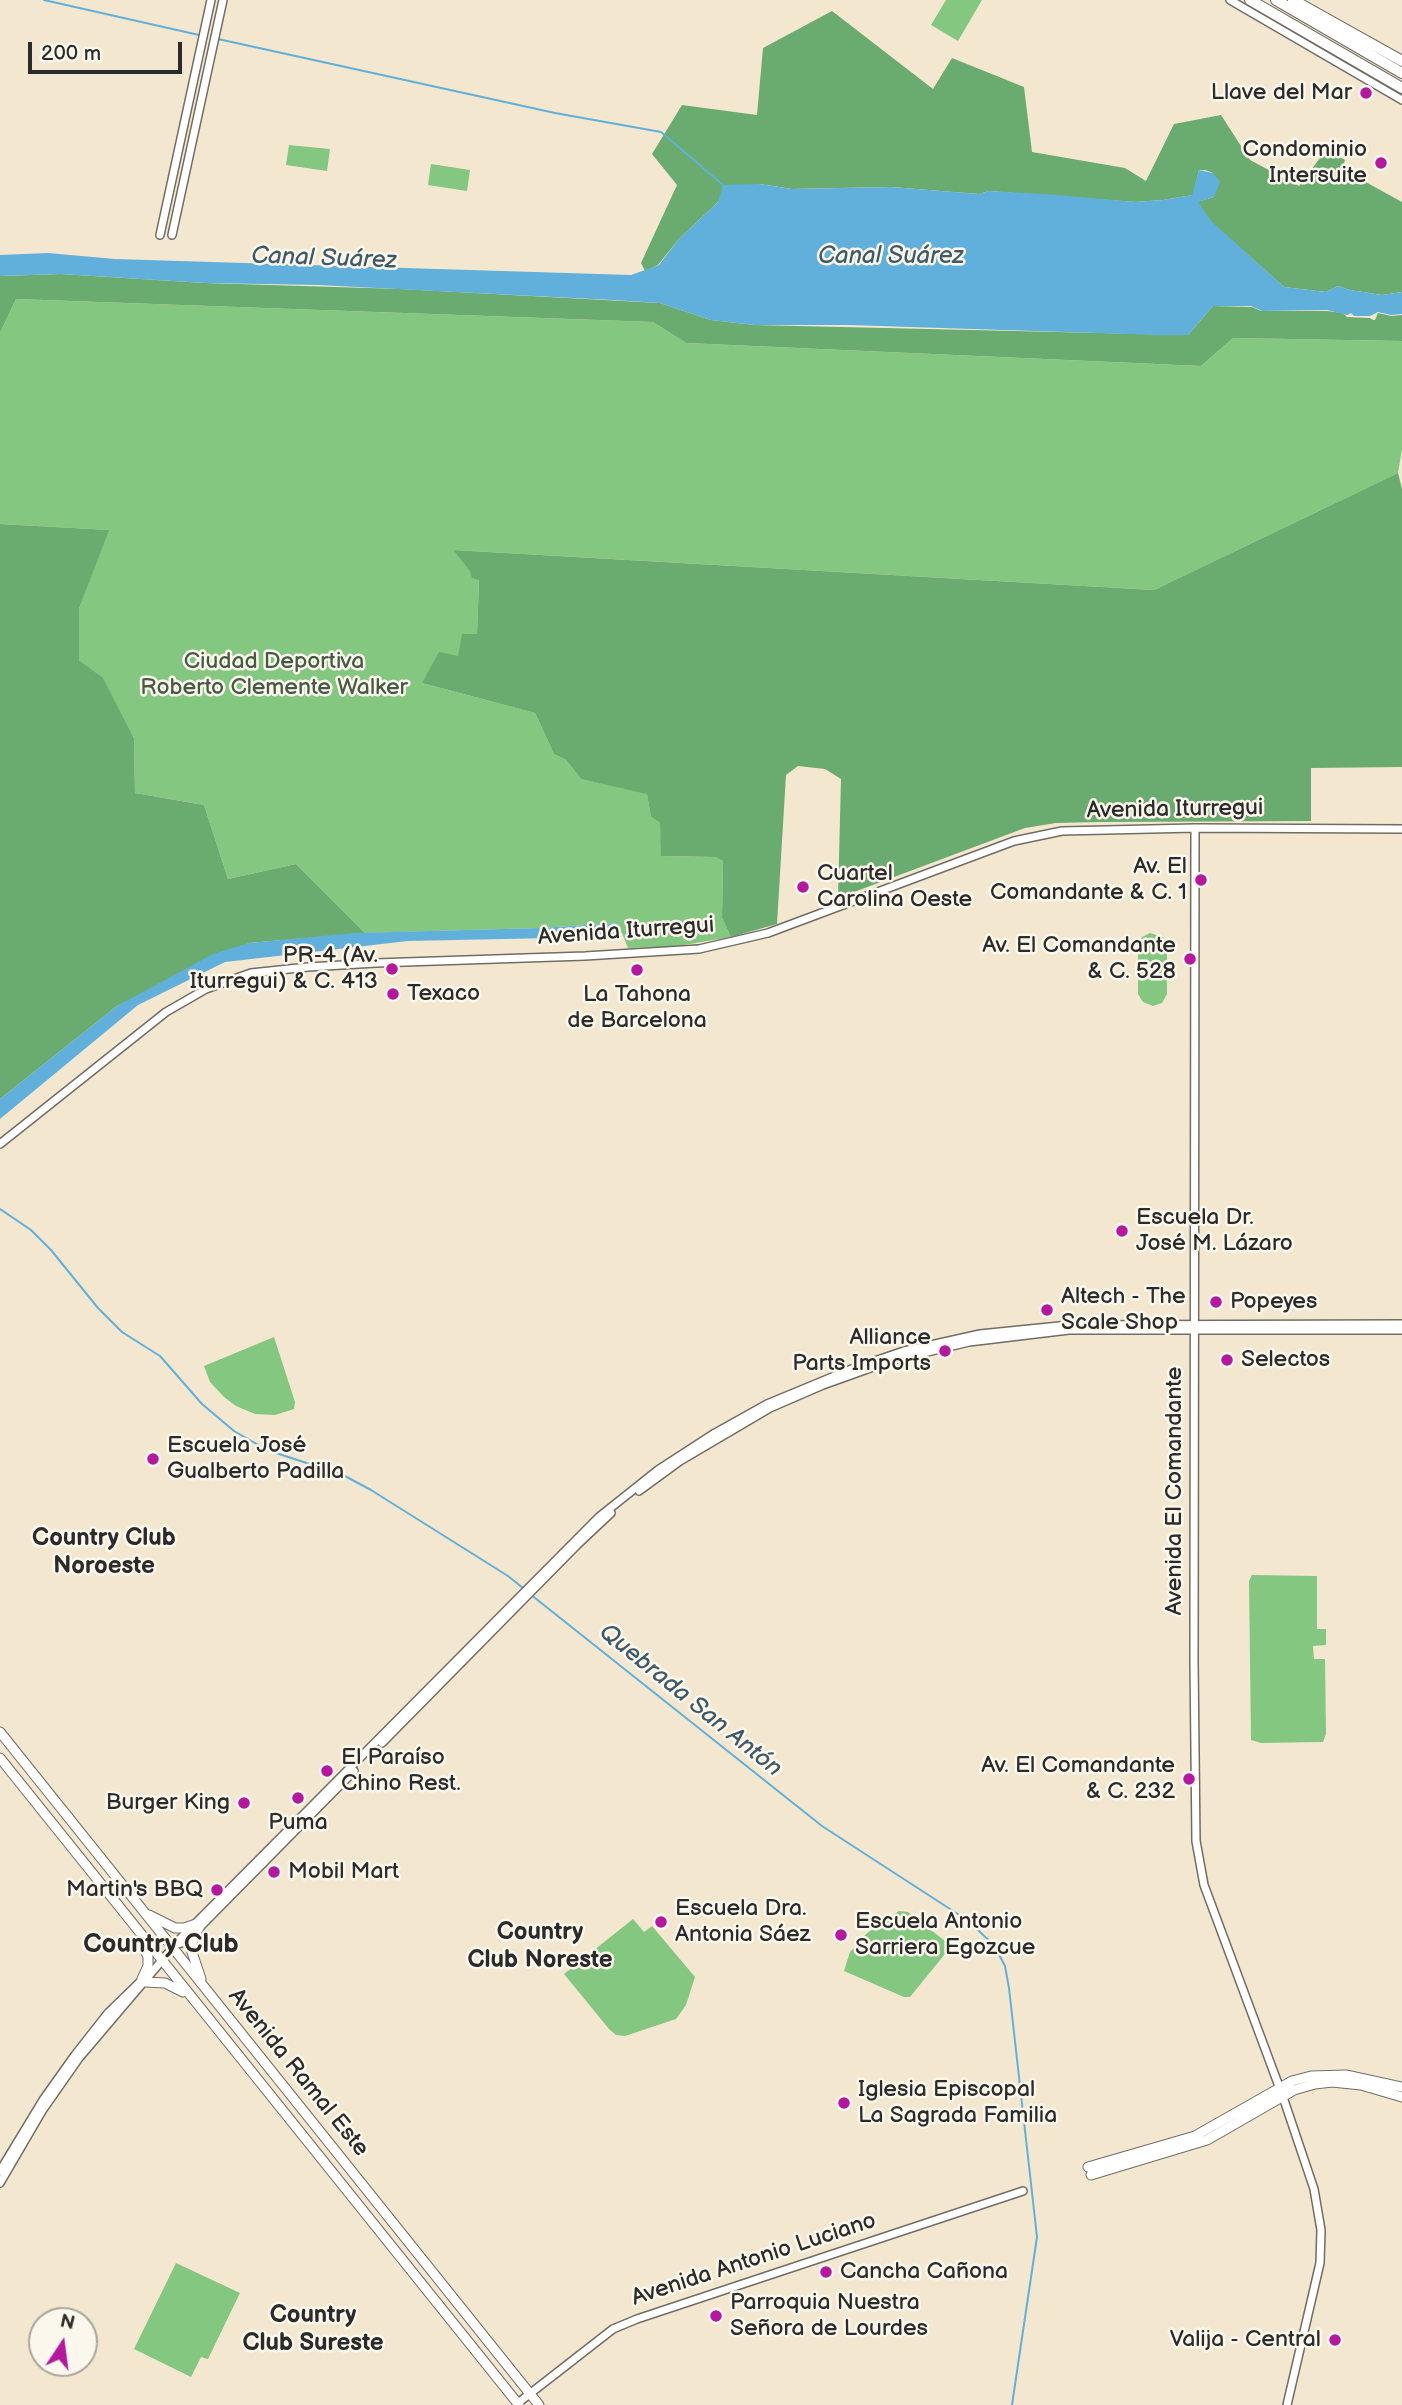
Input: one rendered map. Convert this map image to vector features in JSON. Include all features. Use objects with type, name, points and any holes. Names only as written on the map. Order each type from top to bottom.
[{"type":"highway","points":[[1250,0],[1402,88]]},
{"type":"highway","points":[[1276,0],[1402,74]]},
{"type":"highway","points":[[1293,0],[1402,61]]},
{"type":"main road","name":"Avenida Ramal Este","points":[[0,1732],[145,1913],[175,1946],[202,1984],[539,2405]]},
{"type":"main road","name":"Avenida Ramal Este","points":[[0,1758],[518,2404]]},
{"type":"main road","points":[[145,1913],[175,1928],[197,1926],[191,1949],[202,1984]]},
{"type":"main road","points":[[129,1919],[148,1957],[145,1980],[168,1983],[193,1999]]},
{"type":"main road","points":[[1089,2171],[1207,2140],[1281,2092],[1292,2081],[1327,2074],[1359,2077],[1402,2087]]},
{"type":"main road","points":[[1281,2092],[1332,2082],[1361,2085],[1402,2096]]},
{"type":"street","points":[[160,235],[211,0]]},
{"type":"street","points":[[172,235],[223,0]]},
{"type":"street","points":[[1230,0],[1402,100]]},
{"type":"street","name":"Avenida El Comandante","points":[[1195,828],[1196,1841],[1204,1885],[1314,2189],[1321,2230],[1320,2263],[1287,2405]]},
{"type":"street","name":"Avenida Iturregui","points":[[0,1144],[166,1012],[206,989],[237,977],[308,967],[598,956],[699,949],[768,933],[1014,841],[1033,835],[1072,830],[1402,828]]},
{"type":"street","points":[[1194,1327],[1402,1324]]},
{"type":"street","points":[[0,2183],[42,2111],[79,2058],[175,1946],[185,1942],[197,1926],[599,1517],[676,1457],[732,1423],[821,1380],[904,1351],[980,1334],[1069,1325],[1402,1330]]},
{"type":"street","points":[[0,2171],[43,2100],[75,2054],[108,2013],[145,1980]]},
{"type":"street","name":"Avenida Antonio Luciano","points":[[518,2404],[613,2329],[1023,2191]]},
{"type":"green space","points":[[946,0],[982,0],[958,41],[931,25]]},
{"type":"green space","points":[[832,11],[933,89],[952,58],[1024,87],[1032,152],[1125,168],[1146,181],[1174,124],[1221,115],[1250,160],[1299,186],[1326,150],[1345,160],[1342,169],[1402,202],[1402,292],[1382,295],[1338,286],[1326,292],[1284,287],[1211,222],[1197,202],[1214,197],[1213,173],[1205,170],[1199,170],[1193,195],[1135,202],[989,191],[979,194],[891,187],[792,189],[759,184],[718,202],[678,240],[658,265],[645,271],[641,263],[677,185],[652,154],[682,105],[757,115],[763,48]]},
{"type":"green space","points":[[289,145],[330,149],[327,171],[286,165]]},
{"type":"green space","points":[[431,164],[470,170],[467,191],[428,185]]},
{"type":"green space","points":[[61,274],[660,303],[711,320],[755,325],[1188,335],[1213,306],[1252,307],[1261,311],[1327,311],[1373,320],[1378,313],[1402,315],[1402,341],[1233,338],[1201,366],[686,343],[653,322],[16,299],[0,333],[0,276]]},
{"type":"green space","name":"Ciudad Deportiva Roberto Clemente Walker","points":[[16,299],[653,322],[686,343],[1201,366],[1233,338],[1402,341],[1402,449],[1398,473],[1154,590],[453,550],[479,580],[477,634],[458,656],[422,683],[535,713],[554,754],[566,760],[581,779],[647,793],[651,817],[660,823],[662,856],[715,857],[723,861],[722,918],[731,937],[678,946],[628,948],[618,923],[365,933],[296,864],[228,879],[204,805],[135,793],[134,738],[103,679],[79,660],[79,609],[108,530],[0,524],[0,333]]},
{"type":"green space","points":[[1398,473],[1402,489],[1402,767],[1311,768],[1311,821],[1056,823],[1025,828],[838,898],[841,779],[825,769],[798,766],[786,775],[777,924],[731,937],[722,918],[723,861],[715,857],[661,856],[660,823],[651,817],[647,794],[581,779],[566,760],[554,754],[535,713],[422,683],[439,652],[458,656],[462,634],[477,634],[479,580],[472,578],[470,571],[453,550],[1154,590]]},
{"type":"green space","points":[[0,524],[109,530],[79,609],[79,660],[103,678],[134,738],[135,793],[204,805],[228,879],[296,864],[365,933],[249,943],[117,1006],[0,1099]]},
{"type":"green space","points":[[1150,933],[1163,937],[1167,946],[1167,994],[1162,1003],[1153,1006],[1143,1002],[1138,994],[1138,945],[1142,937]]},
{"type":"green space","points":[[274,1337],[295,1402],[294,1409],[275,1415],[255,1414],[236,1406],[224,1397],[210,1382],[204,1366]]},
{"type":"green space","points":[[1252,1575],[1317,1576],[1317,1629],[1326,1629],[1326,1645],[1313,1646],[1314,1659],[1325,1659],[1326,1734],[1323,1742],[1261,1743],[1251,1740],[1249,1581]]},
{"type":"green space","points":[[899,1911],[908,1912],[945,1941],[949,1949],[910,1997],[904,1997],[844,1971],[850,1952],[867,1933]]},
{"type":"green space","points":[[633,1919],[644,1932],[652,1926],[695,1977],[686,2005],[676,2019],[625,2036],[616,2035],[609,2029],[564,1974]]},
{"type":"green space","points":[[176,2263],[240,2293],[208,2359],[201,2357],[191,2377],[134,2349]]},
{"type":"water","name":"Canal Suárez","points":[[1199,170],[1213,173],[1220,182],[1214,197],[1198,202],[1211,221],[1284,287],[1326,292],[1338,286],[1382,295],[1402,292],[1402,314],[1378,312],[1370,316],[1354,316],[1351,313],[1347,315],[1327,310],[1262,311],[1251,306],[1213,306],[1188,335],[848,325],[755,325],[711,320],[660,303],[61,274],[0,276],[0,255],[48,253],[115,259],[631,275],[659,265],[678,240],[718,202],[723,185],[759,184],[792,189],[891,187],[979,194],[989,191],[1135,202],[1192,195]]},
{"type":"water","points":[[618,923],[622,933],[552,938],[408,941],[225,962],[138,1005],[0,1119],[0,1099],[117,1006],[213,954],[249,943],[355,933]]},
{"type":"waterway","points":[[44,0],[199,35]]},
{"type":"waterway","points":[[218,39],[555,113],[661,132],[723,185]]},
{"type":"waterway","name":"Quebrada San Antón","points":[[0,1209],[31,1230],[122,1332],[160,1356],[202,1404],[234,1431],[267,1450],[343,1475],[371,1490],[523,1588]]},
{"type":"waterway","name":"Quebrada San Antón","points":[[530,1594],[822,1826],[967,1920],[994,1945],[1005,1966],[1009,1988],[1037,2237],[1012,2405]]},
{"type":"place","name":"Llave del Mar","points":[[1366,93]]},
{"type":"place","name":"Condominio Intersuite","points":[[1381,163]]},
{"type":"place","name":"Av. El Comandante & C. 1","points":[[1201,880]]},
{"type":"place","name":"Cuartel Carolina Oeste","points":[[803,887]]},
{"type":"place","name":"Av. El Comandante & C. 528","points":[[1190,959]]},
{"type":"place","name":"PR-4 (Av. Iturregui) & C. 413","points":[[392,969]]},
{"type":"place","name":"La Tahona de Barcelona","points":[[637,970]]},
{"type":"place","name":"Texaco","points":[[393,994]]},
{"type":"place","name":"Escuela Dr. José M. Lázaro","points":[[1122,1231]]},
{"type":"place","name":"Popeyes","points":[[1216,1302]]},
{"type":"place","name":"Altech - The Scale Shop","points":[[1047,1310]]},
{"type":"place","name":"Alliance Parts Imports","points":[[945,1351]]},
{"type":"place","name":"Selectos","points":[[1227,1360]]},
{"type":"place","name":"Escuela José Gualberto Padilla","points":[[153,1459]]},
{"type":"place","name":"El Paraíso Chino Rest.","points":[[327,1771]]},
{"type":"place","name":"Av. El Comandante & C. 232","points":[[1189,1779]]},
{"type":"place","name":"Puma","points":[[298,1798]]},
{"type":"place","name":"Burger King","points":[[244,1803]]},
{"type":"place","name":"Mobil Mart","points":[[274,1872]]},
{"type":"place","name":"Martin's BBQ","points":[[217,1890]]},
{"type":"place","name":"Escuela Dra. Antonia Sáez","points":[[661,1922]]},
{"type":"place","name":"Escuela Antonio Sarriera Egozcue","points":[[841,1935]]},
{"type":"place","name":"Iglesia Episcopal La Sagrada Familia","points":[[844,2103]]},
{"type":"place","name":"Cancha Cañona","points":[[826,2272]]},
{"type":"place","name":"Parroquia Nuestra Señora de Lourdes","points":[[716,2316]]},
{"type":"place","name":"Valija - Central","points":[[1335,2340]]},
{"type":"district","name":"Country Club Noroeste","points":[[104,1553]]},
{"type":"district","name":"Country Club","points":[[161,1945]]},
{"type":"district","name":"Country Club Noreste","points":[[540,1947]]},
{"type":"district","name":"Country Club Sureste","points":[[313,2330]]}]
